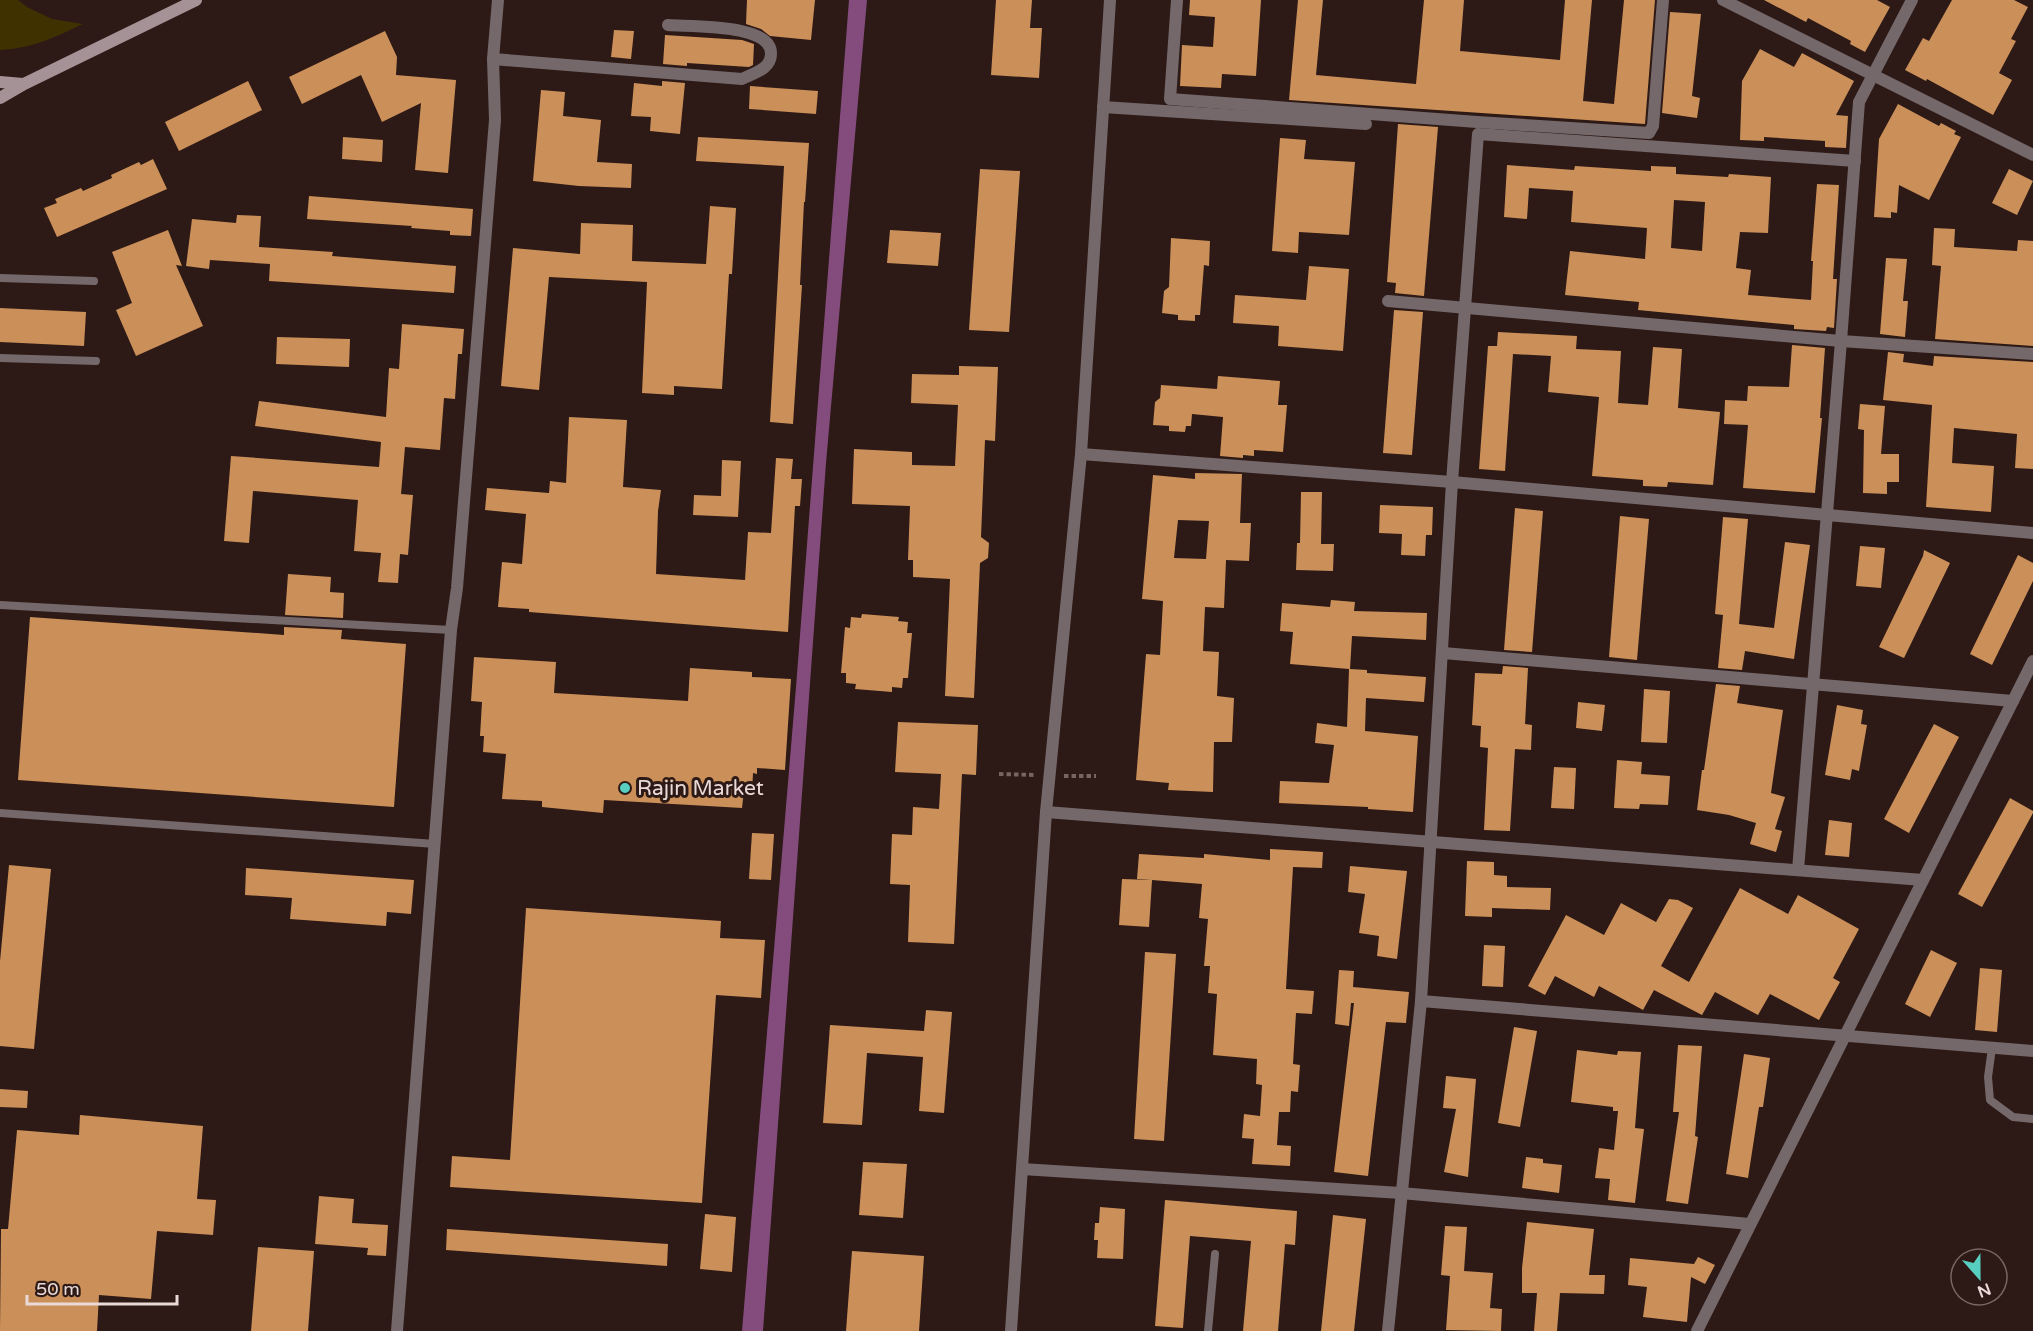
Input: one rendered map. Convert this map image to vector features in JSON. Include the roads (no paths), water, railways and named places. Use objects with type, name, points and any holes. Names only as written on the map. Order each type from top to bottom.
[{"type":"main road","points":[[0,98],[196,0]]},
{"type":"main road","points":[[0,82],[24,84]]},
{"type":"street","points":[[398,1331],[452,630],[458,588],[495,120],[493,59],[498,0]]},
{"type":"street","points":[[1011,1331],[1046,812],[1081,454],[1110,0]]},
{"type":"street","points":[[1177,0],[1170,99],[1649,133],[1653,126],[1662,0]]},
{"type":"street","points":[[1723,0],[2033,154]]},
{"type":"street","points":[[1798,870],[1859,102],[1912,0]]},
{"type":"street","points":[[493,59],[742,79],[764,69],[771,61],[771,49],[762,37],[741,30],[668,25]]},
{"type":"street","points":[[1103,107],[1366,124]]},
{"type":"street","points":[[1388,1331],[1421,1001],[1452,482],[1478,134],[1855,161]]},
{"type":"street","points":[[1388,301],[1841,341],[2033,354]]},
{"type":"street","points":[[1081,454],[1452,482],[2033,534]]},
{"type":"street","points":[[1443,653],[2013,701]]},
{"type":"street","points":[[1697,1331],[2033,661]]},
{"type":"street","points":[[1046,812],[1923,880]]},
{"type":"street","points":[[1421,1001],[2033,1051]]},
{"type":"street","points":[[1022,1168],[1401,1193],[1750,1224]]},
{"type":"lane","points":[[0,278],[94,281]]},
{"type":"lane","points":[[0,358],[96,361]]},
{"type":"lane","points":[[0,605],[452,630]]},
{"type":"lane","points":[[0,813],[435,844]]},
{"type":"lane","points":[[1992,1048],[1988,1077],[1990,1100],[2013,1117],[2033,1119]]},
{"type":"lane","points":[[1208,1331],[1215,1254]]},
{"type":"place","name":"Rajin Market","points":[[625,788]]}]
